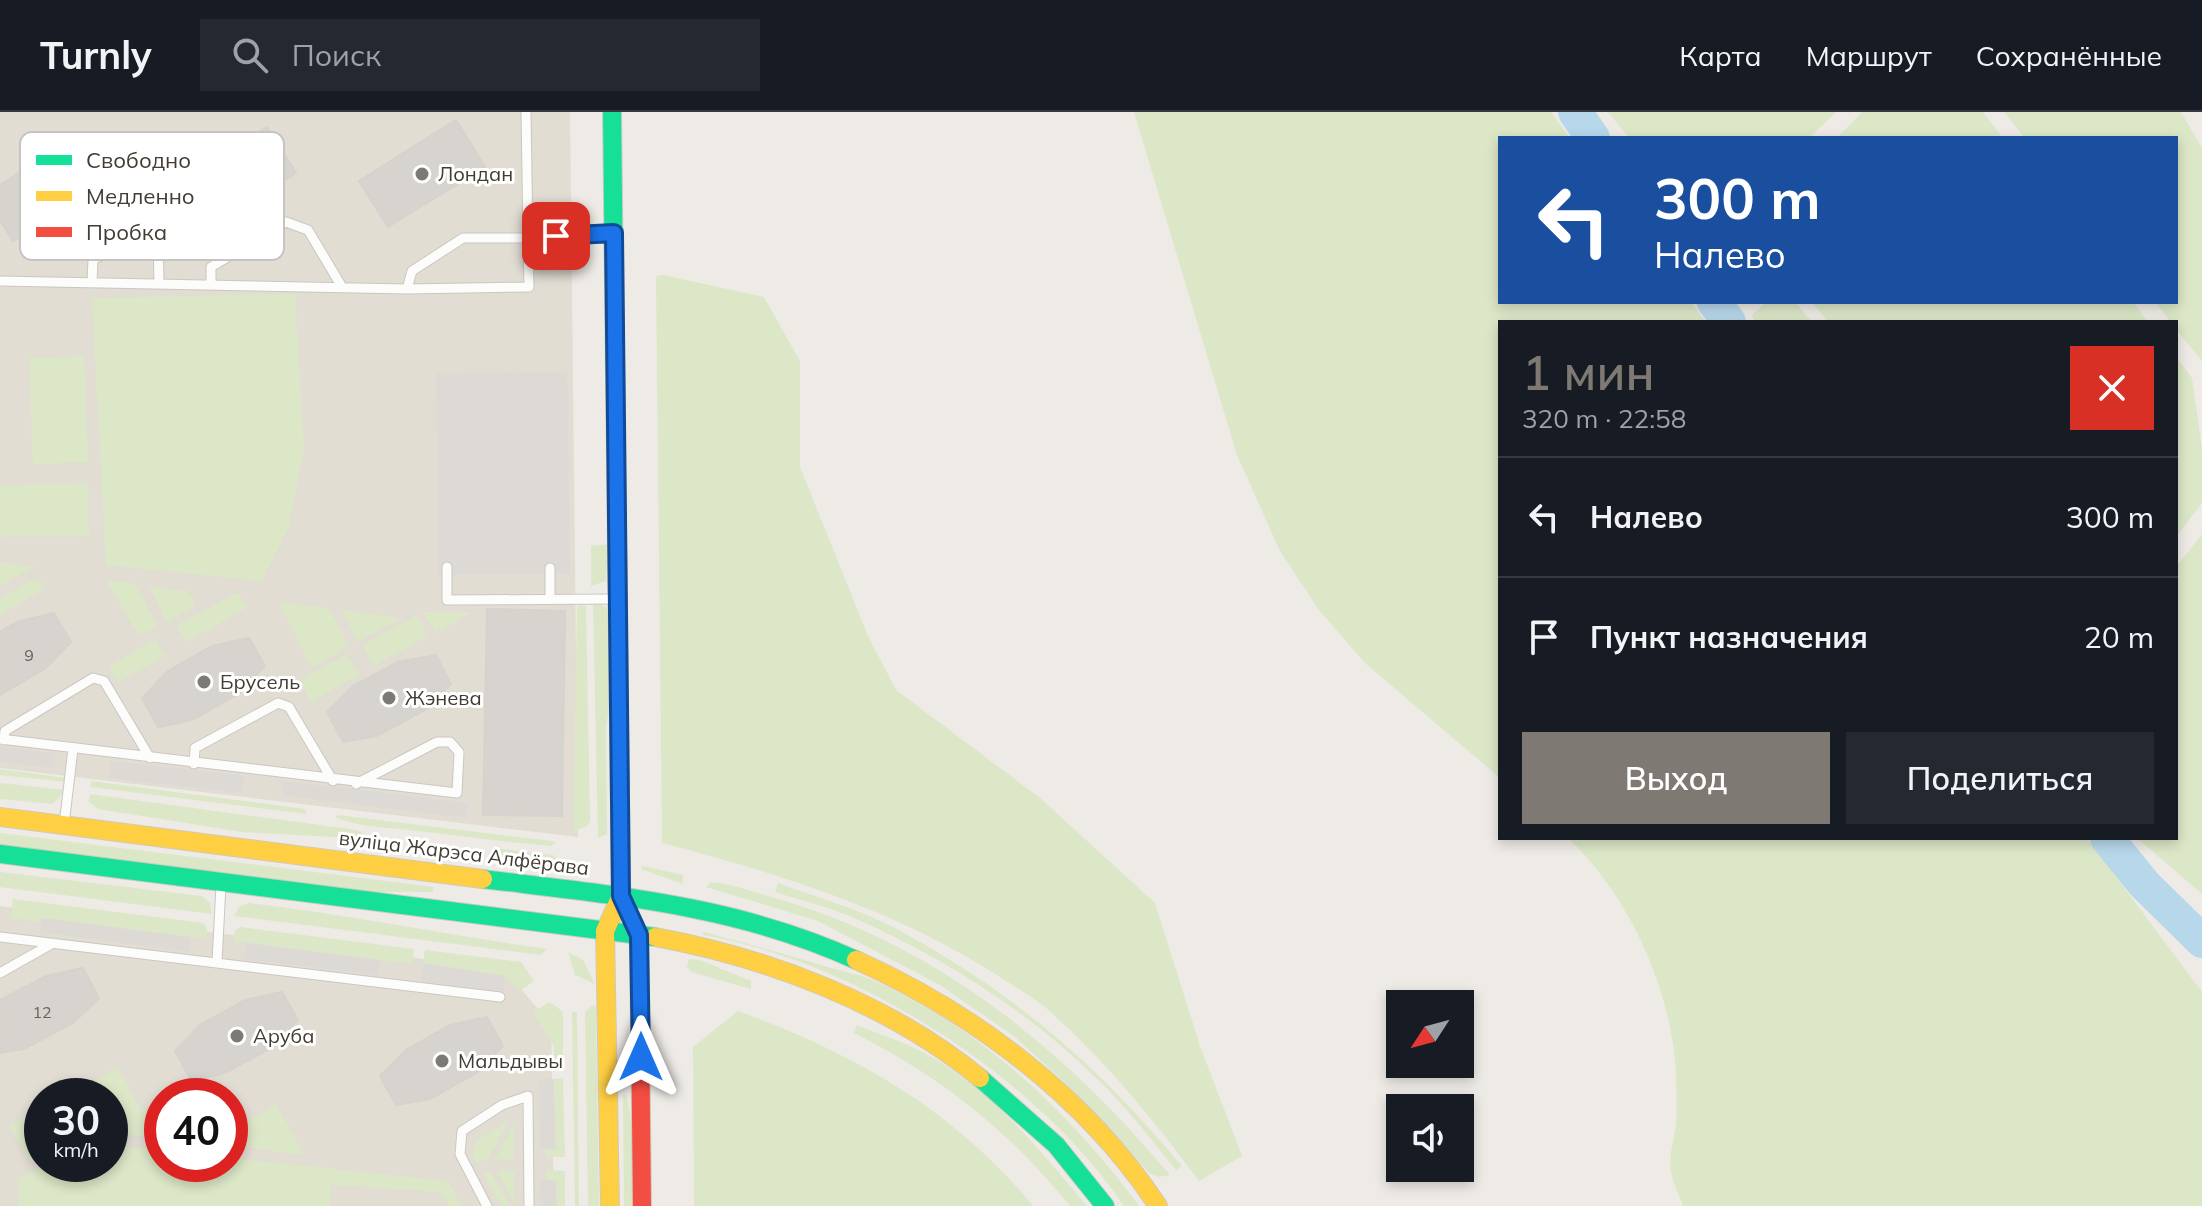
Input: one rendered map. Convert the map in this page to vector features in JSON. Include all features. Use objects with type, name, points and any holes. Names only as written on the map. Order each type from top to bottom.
[{"type":"main road","points":[[612,112],[621,896],[639,935],[642,1206]]},
{"type":"main road","name":"вуліца Жарэса Алфёрава","points":[[0,817],[621,896],[746,918],[820,942],[920,989],[1007,1046],[1080,1112],[1158,1206]]},
{"type":"main road","points":[[0,854],[639,935],[737,956],[809,981],[902,1028],[987,1082],[1055,1144],[1105,1206]]},
{"type":"main road","points":[[610,1206],[605,931],[621,896]]},
{"type":"lane","points":[[0,281],[407,289],[529,287],[526,112]]},
{"type":"lane","points":[[284,223],[308,230],[342,287]]},
{"type":"lane","points":[[407,289],[412,271],[463,238],[614,233]]},
{"type":"lane","points":[[92,283],[93,260]]},
{"type":"lane","points":[[159,260],[159,284]]},
{"type":"lane","points":[[211,284],[211,267],[223,260]]},
{"type":"lane","points":[[447,567],[447,600],[617,599]]},
{"type":"lane","points":[[550,568],[550,598]]},
{"type":"lane","points":[[150,758],[104,681],[93,678],[5,731],[2,740],[356,784],[457,793],[459,752],[450,742],[437,742],[356,784]]},
{"type":"lane","points":[[194,764],[195,748],[278,703],[289,707],[333,781]]},
{"type":"lane","points":[[64,825],[73,749]]},
{"type":"lane","points":[[217,962],[221,882]]},
{"type":"lane","points":[[0,937],[500,997]]},
{"type":"lane","points":[[0,973],[53,943]]},
{"type":"lane","points":[[487,1206],[460,1154],[462,1131],[502,1105],[528,1096],[529,1206]]},
{"type":"shaded area","points":[[0,112],[570,112],[578,837],[0,768]]},
{"type":"shaded area","points":[[567,372],[570,573],[439,574],[436,373]]},
{"type":"shaded area","points":[[0,747],[53,753],[51,768],[0,762]]},
{"type":"shaded area","points":[[111,761],[245,776],[242,793],[108,778]]},
{"type":"shaded area","points":[[283,781],[468,803],[466,818],[282,795]]},
{"type":"shaded area","points":[[0,906],[504,969],[551,1024],[554,1206],[0,1206]]},
{"type":"shaded area","points":[[42,918],[190,937],[189,952],[40,932]]},
{"type":"shaded area","points":[[246,943],[380,960],[378,975],[244,959]]},
{"type":"shaded area","points":[[423,963],[505,976],[503,992],[421,981]]},
{"type":"shaded area","points":[[539,1079],[554,1079],[556,1149],[540,1149]]},
{"type":"shaded area","points":[[556,1180],[557,1206],[541,1206],[540,1181]]},
{"type":"green space","points":[[1134,112],[1551,112],[1569,136],[1498,136],[1498,304],[1692,304],[1704,320],[1498,320],[1498,776],[1365,663],[1319,610],[1280,551],[1237,455]]},
{"type":"green space","points":[[1608,112],[1836,112],[1811,136],[1627,136]]},
{"type":"green space","points":[[1862,112],[1983,112],[2001,136],[1839,136]]},
{"type":"green space","points":[[2004,112],[2181,112],[2202,148],[2202,361],[2178,331],[2178,320],[2169,320],[2157,304],[2178,304],[2178,136],[2023,136]]},
{"type":"green space","points":[[656,276],[764,297],[800,361],[800,467],[868,636],[896,690],[1040,798],[1155,903],[1200,1046],[1242,1156],[1199,1181],[1127,1090],[1088,1048],[1046,1008],[961,953],[837,896],[662,843]]},
{"type":"green space","points":[[295,294],[304,449],[288,529],[262,581],[106,565],[92,298]]},
{"type":"green space","points":[[1764,304],[1797,304],[1810,320],[1754,320],[1751,316]]},
{"type":"green space","points":[[1814,304],[2134,304],[2146,320],[1826,320]]},
{"type":"green space","points":[[84,356],[88,462],[33,464],[29,358]]},
{"type":"green space","points":[[2178,360],[2192,378],[2202,450],[2202,503],[2178,534]]},
{"type":"green space","points":[[88,483],[89,536],[0,537],[0,485]]},
{"type":"green space","points":[[2202,534],[2202,894],[2139,840],[2178,840],[2178,564]]},
{"type":"green space","points":[[609,544],[606,581],[591,586],[591,546]]},
{"type":"green space","points":[[0,562],[34,567],[0,586]]},
{"type":"green space","points":[[33,580],[40,581],[45,589],[0,615],[0,598]]},
{"type":"green space","points":[[106,580],[135,584],[158,626],[139,636]]},
{"type":"green space","points":[[149,587],[188,591],[196,606],[167,622]]},
{"type":"green space","points":[[238,592],[247,608],[186,642],[177,625]]},
{"type":"green space","points":[[280,603],[329,608],[349,646],[312,668]]},
{"type":"green space","points":[[599,603],[607,608],[615,668],[606,728],[607,834],[598,838],[593,605]]},
{"type":"green space","points":[[586,605],[590,821],[587,826],[573,832],[577,606]]},
{"type":"green space","points":[[342,610],[402,618],[358,642]]},
{"type":"green space","points":[[423,612],[472,612],[436,633]]},
{"type":"green space","points":[[417,615],[428,636],[374,666],[362,645]]},
{"type":"green space","points":[[156,639],[165,656],[118,682],[109,666]]},
{"type":"green space","points":[[347,654],[359,675],[311,702],[299,680]]},
{"type":"green space","points":[[0,769],[66,778],[66,782],[0,775]]},
{"type":"green space","points":[[91,781],[305,809],[307,814],[91,787]]},
{"type":"green space","points":[[0,783],[66,790],[53,804],[0,799]]},
{"type":"green space","points":[[90,794],[357,830],[373,839],[242,832],[98,809],[89,802]]},
{"type":"green space","points":[[335,817],[556,842],[551,846],[371,826]]},
{"type":"green space","points":[[0,833],[434,887],[433,892],[364,892],[0,847]]},
{"type":"green space","points":[[1570,840],[2088,840],[2202,992],[2202,1206],[1683,1206],[1670,1165],[1676,1123],[1676,1073],[1666,1009],[1656,977],[1628,916],[1590,862]]},
{"type":"green space","points":[[494,848],[553,855],[556,858],[554,870],[488,854]]},
{"type":"green space","points":[[642,866],[683,875],[683,884],[641,869]]},
{"type":"green space","points":[[0,872],[202,896],[210,903],[212,914],[0,887]]},
{"type":"green space","points":[[711,882],[738,887],[840,920],[895,945],[947,975],[1043,1046],[1088,1086],[1170,1175],[1158,1177],[1149,1173],[1064,1082],[1015,1037],[940,985],[818,921],[706,887]]},
{"type":"green space","points":[[778,883],[897,929],[940,953],[1017,1005],[1118,1095],[1182,1166],[1176,1170],[1125,1108],[1089,1071],[996,996],[927,954],[856,919],[775,892]]},
{"type":"green space","points":[[13,899],[203,923],[207,928],[206,939],[42,918],[41,922],[11,918]]},
{"type":"green space","points":[[249,903],[547,949],[541,955],[234,916],[240,906]]},
{"type":"green space","points":[[240,927],[414,949],[412,964],[234,941],[235,931]]},
{"type":"green space","points":[[704,932],[865,977],[917,1002],[954,1025],[989,1050],[1055,1108],[1085,1139],[1139,1206],[1124,1206],[1087,1158],[1043,1113],[993,1070],[938,1032],[881,998],[821,970],[761,949],[703,935]]},
{"type":"green space","points":[[425,950],[521,962],[534,981],[520,991],[505,976],[423,963]]},
{"type":"green space","points":[[568,952],[583,960],[595,984],[575,975]]},
{"type":"green space","points":[[689,959],[700,960],[751,981],[751,989],[691,972],[687,967]]},
{"type":"green space","points":[[550,1002],[563,1012],[563,1070],[554,1070],[554,1047],[533,1012]]},
{"type":"green space","points":[[592,1005],[596,1006],[599,1206],[588,1206],[585,1012]]},
{"type":"green space","points":[[738,1011],[821,1045],[899,1088],[970,1141],[1033,1206],[694,1206],[693,1047]]},
{"type":"green space","points":[[572,1012],[577,1012],[579,1206],[575,1206]]},
{"type":"green space","points":[[857,1025],[914,1048],[964,1078],[1009,1118],[1087,1206],[1070,1206],[998,1130],[944,1087],[854,1033]]},
{"type":"green space","points":[[118,1067],[124,1078],[100,1078]]},
{"type":"green space","points":[[563,1078],[565,1157],[546,1157],[546,1149],[556,1148],[554,1079]]},
{"type":"green space","points":[[128,1086],[139,1107],[144,1108],[144,1137],[128,1135]]},
{"type":"green space","points":[[623,1095],[627,1095],[636,1152],[637,1206],[624,1206]]},
{"type":"green space","points":[[276,1104],[304,1155],[248,1147],[248,1120]]},
{"type":"green space","points":[[24,1117],[24,1151],[9,1126]]},
{"type":"green space","points":[[509,1121],[489,1158],[477,1164],[472,1155],[476,1140]]},
{"type":"green space","points":[[514,1123],[513,1159],[495,1160]]},
{"type":"green space","points":[[128,1148],[144,1149],[144,1182],[248,1182],[248,1160],[448,1181],[462,1206],[449,1206],[441,1192],[331,1185],[331,1206],[19,1206],[19,1178],[24,1175],[24,1182],[128,1182]]},
{"type":"green space","points":[[501,1170],[514,1172],[515,1205],[498,1173]]},
{"type":"green space","points":[[546,1170],[565,1171],[565,1206],[557,1206],[556,1181],[547,1181]]},
{"type":"green space","points":[[483,1174],[492,1174],[510,1206],[501,1206]]},
{"type":"building","name":"Лондан","points":[[456,120],[485,167],[388,227],[359,181]]},
{"type":"building","points":[[284,154],[296,173],[284,181]]},
{"type":"building","points":[[20,172],[20,237],[13,241],[0,220],[0,185]]},
{"type":"building","points":[[487,609],[565,611],[562,816],[483,815]]},
{"type":"building","points":[[54,613],[71,642],[46,668],[0,695],[0,632],[17,622]]},
{"type":"building","name":"Брусель","points":[[249,638],[265,666],[240,693],[192,720],[158,727],[142,698],[168,671],[212,646]]},
{"type":"building","name":"Жэнева","points":[[436,655],[451,684],[425,710],[377,736],[343,742],[327,712],[353,686],[398,662]]},
{"type":"building","points":[[83,968],[99,998],[73,1023],[24,1049],[0,1053],[0,1000],[46,976]]},
{"type":"building","name":"Аруба","points":[[282,992],[298,1020],[273,1047],[225,1073],[190,1078],[175,1051],[200,1025],[245,1000]]},
{"type":"building","name":"Мальдывы","points":[[487,1017],[503,1046],[478,1072],[430,1099],[396,1105],[380,1076],[406,1050],[450,1025]]},
{"type":"waterway","points":[[1575,112],[1592,136]]},
{"type":"waterway","points":[[1716,304],[1728,320]]},
{"type":"waterway","points":[[2109,840],[2144,884],[2202,941]]},
{"type":"traffic: fast","points":[[612,112],[619,723]]},
{"type":"traffic: fast","points":[[0,854],[655,937]]},
{"type":"traffic: fast","points":[[483,879],[626,897],[719,914],[811,941],[856,960]]},
{"type":"traffic: fast","points":[[980,1078],[1056,1145],[1105,1206]]},
{"type":"traffic: slow","points":[[610,1206],[605,931],[621,896],[619,723]]},
{"type":"traffic: slow","points":[[0,817],[483,879]]},
{"type":"traffic: slow","points":[[655,937],[741,957],[784,971],[868,1006],[945,1052],[980,1078]]},
{"type":"traffic: slow","points":[[856,960],[943,1005],[1024,1062],[1097,1129],[1158,1206]]},
{"type":"traffic: jam","points":[[632,921],[639,935],[642,1206]]},
{"type":"place","name":"Лондан","points":[[422,174]]},
{"type":"place","name":"Брусель","points":[[204,682]]},
{"type":"place","name":"Жэнева","points":[[389,698]]},
{"type":"place","name":"Аруба","points":[[237,1036]]},
{"type":"place","name":"Мальдывы","points":[[442,1061]]},
{"type":"route","points":[[556,236],[614,233],[621,896],[639,935],[641,1057]]}]
